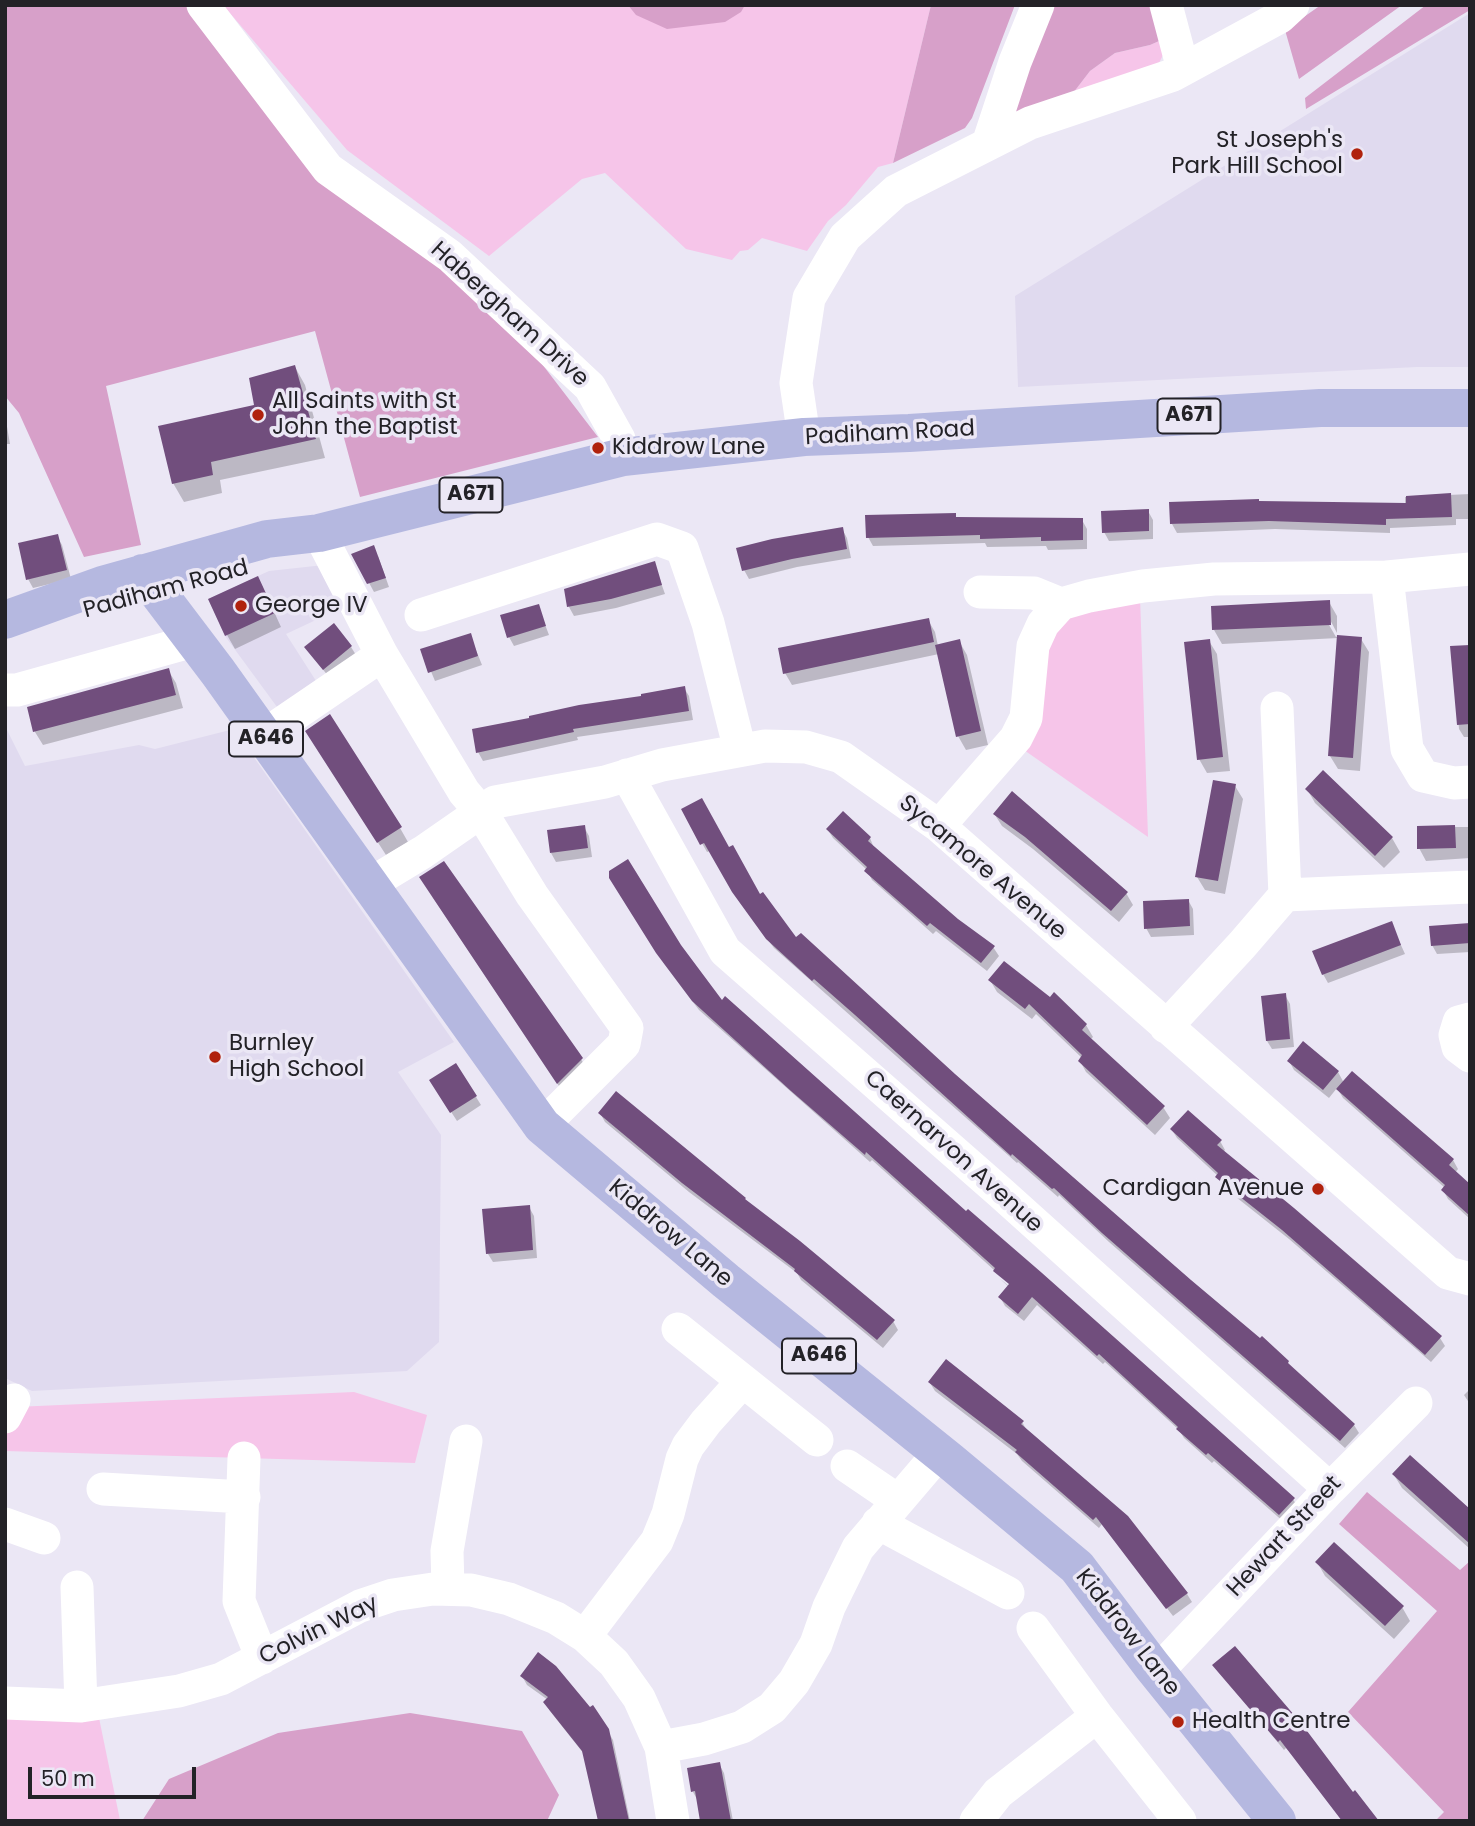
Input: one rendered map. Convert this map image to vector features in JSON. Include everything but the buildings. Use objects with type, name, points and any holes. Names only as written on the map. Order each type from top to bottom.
[{"type":"main road","name":"Padiham Road","points":[[5,631],[151,585],[277,559],[319,533],[623,457],[804,437],[1320,408],[1470,408]]},
{"type":"main road","name":"Padiham Road","points":[[5,620],[102,585],[151,585]]},
{"type":"main road","name":"Kiddrow Lane","points":[[151,585],[264,736],[541,1126],[726,1281],[1077,1567],[1263,1816]]},
{"type":"street","name":"Habergham Drive","points":[[203,5],[328,169],[450,257],[590,387],[619,439],[623,457]]},
{"type":"street","points":[[988,144],[1015,61],[1038,5]]},
{"type":"street","points":[[1166,5],[1183,69]]},
{"type":"street","points":[[804,437],[796,383],[809,298],[845,237],[895,191],[1030,123],[1183,69],[1280,17],[1293,5]]},
{"type":"street","points":[[319,533],[382,655],[464,792],[481,812],[532,895],[627,1028],[624,1044],[541,1126]]},
{"type":"street","points":[[421,615],[656,539],[682,548],[708,623],[740,750]]},
{"type":"street","points":[[939,826],[1016,738],[1026,718],[1033,646],[1043,624],[1061,604],[1143,586],[1214,579],[1387,577],[1470,569]]},
{"type":"street","points":[[1387,577],[1407,749],[1423,776],[1454,783],[1470,782]]},
{"type":"street","points":[[980,592],[1034,593],[1061,604]]},
{"type":"street","points":[[5,690],[17,690],[193,641]]},
{"type":"street","points":[[264,736],[382,655]]},
{"type":"street","points":[[1167,1027],[1285,895],[1277,708]]},
{"type":"street","name":"Sycamore Avenue","points":[[370,884],[495,802],[605,782],[663,765],[765,746],[806,747],[841,757],[939,826],[1448,1273],[1470,1279]]},
{"type":"street","name":"Caernarvon Avenue","points":[[627,775],[725,951],[991,1184],[1330,1489]]},
{"type":"street","points":[[1285,895],[1470,887]]},
{"type":"street","points":[[1470,1019],[1459,1022],[1455,1035],[1458,1047],[1470,1056]]},
{"type":"street","points":[[678,1329],[817,1440]]},
{"type":"street","points":[[585,1636],[657,1541],[688,1446],[742,1382]]},
{"type":"street","name":"Hewart Street","points":[[1157,1672],[1330,1489],[1416,1403]]},
{"type":"street","points":[[449,1588],[447,1551],[466,1441]]},
{"type":"street","points":[[661,1747],[704,1739],[742,1727],[772,1708],[794,1682],[816,1644],[829,1606],[858,1548],[939,1453]]},
{"type":"street","points":[[244,1458],[239,1601],[262,1658]]},
{"type":"street","points":[[847,1466],[888,1511],[1008,1593]]},
{"type":"street","points":[[103,1489],[244,1497]]},
{"type":"street","points":[[5,1524],[44,1538]]},
{"type":"street","points":[[77,1587],[81,1706]]},
{"type":"street","name":"Colvin Way","points":[[5,1703],[81,1706],[179,1692],[221,1679],[360,1606],[393,1595],[449,1588],[471,1590],[509,1599],[556,1618],[585,1636],[614,1663],[639,1698],[661,1747],[673,1821]]},
{"type":"street","points":[[1033,1628],[1097,1716],[1180,1821]]},
{"type":"street","points":[[976,1821],[998,1793],[1097,1716]]},
{"type":"shaded area","points":[[5,5],[195,5],[328,169],[486,291],[598,437],[360,497],[315,331],[106,386],[141,545],[84,557],[19,413],[5,396]]},
{"type":"shaded area","points":[[223,5],[931,5],[893,163],[878,167],[846,205],[828,221],[807,251],[762,238],[748,250],[740,251],[732,260],[686,249],[605,173],[582,179],[489,256],[347,150]]},
{"type":"shaded area","points":[[628,5],[745,5],[741,12],[725,22],[667,29],[636,15]]},
{"type":"shaded area","points":[[931,5],[1015,5],[972,118],[965,128],[893,163]]},
{"type":"shaded area","points":[[1053,5],[1153,5],[1166,38],[1150,45],[1115,53],[1090,71],[1070,97],[1019,113],[1012,110]]},
{"type":"shaded area","points":[[1321,5],[1402,5],[1299,79],[1285,30]]},
{"type":"shaded area","points":[[1426,5],[1470,5],[1470,10],[1306,109],[1305,98]]},
{"type":"shaded area","name":"St Joseph's Park Hill School","points":[[1470,13],[1470,367],[1417,367],[1018,387],[1015,296]]},
{"type":"shaded area","points":[[1166,38],[1166,49],[1158,65],[1070,97],[1090,71],[1115,53],[1150,45]]},
{"type":"shaded area","points":[[324,565],[350,604],[286,634],[318,684],[280,711],[225,636],[208,599],[269,571]]},
{"type":"shaded area","points":[[1140,596],[1148,837],[1024,750],[1040,651],[1069,612]]},
{"type":"shaded area","name":"Burnley High School","points":[[5,726],[25,766],[139,745],[155,749],[234,729],[454,1042],[398,1072],[441,1135],[439,1342],[407,1371],[32,1391],[5,1378]]},
{"type":"shaded area","points":[[354,1392],[427,1415],[415,1463],[5,1451],[5,1437],[15,1407]]},
{"type":"shaded area","points":[[1367,1492],[1460,1570],[1470,1561],[1470,1821],[1435,1821],[1444,1812],[1348,1712],[1437,1611],[1339,1524]]},
{"type":"shaded area","points":[[5,1711],[98,1713],[120,1820],[138,1821],[5,1821]]},
{"type":"shaded area","points":[[410,1713],[522,1731],[559,1795],[547,1821],[142,1821],[169,1779],[278,1733]]},
{"type":"place","name":"St Joseph's Park Hill School","points":[[1357,154]]},
{"type":"place","name":"All Saints with St John the Baptist","points":[[258,415]]},
{"type":"place","name":"Kiddrow Lane","points":[[598,448]]},
{"type":"place","name":"George IV","points":[[241,606]]},
{"type":"place","name":"Burnley High School","points":[[215,1057]]},
{"type":"place","name":"Cardigan Avenue","points":[[1318,1189]]},
{"type":"place","name":"Health Centre","points":[[1178,1722]]}]
